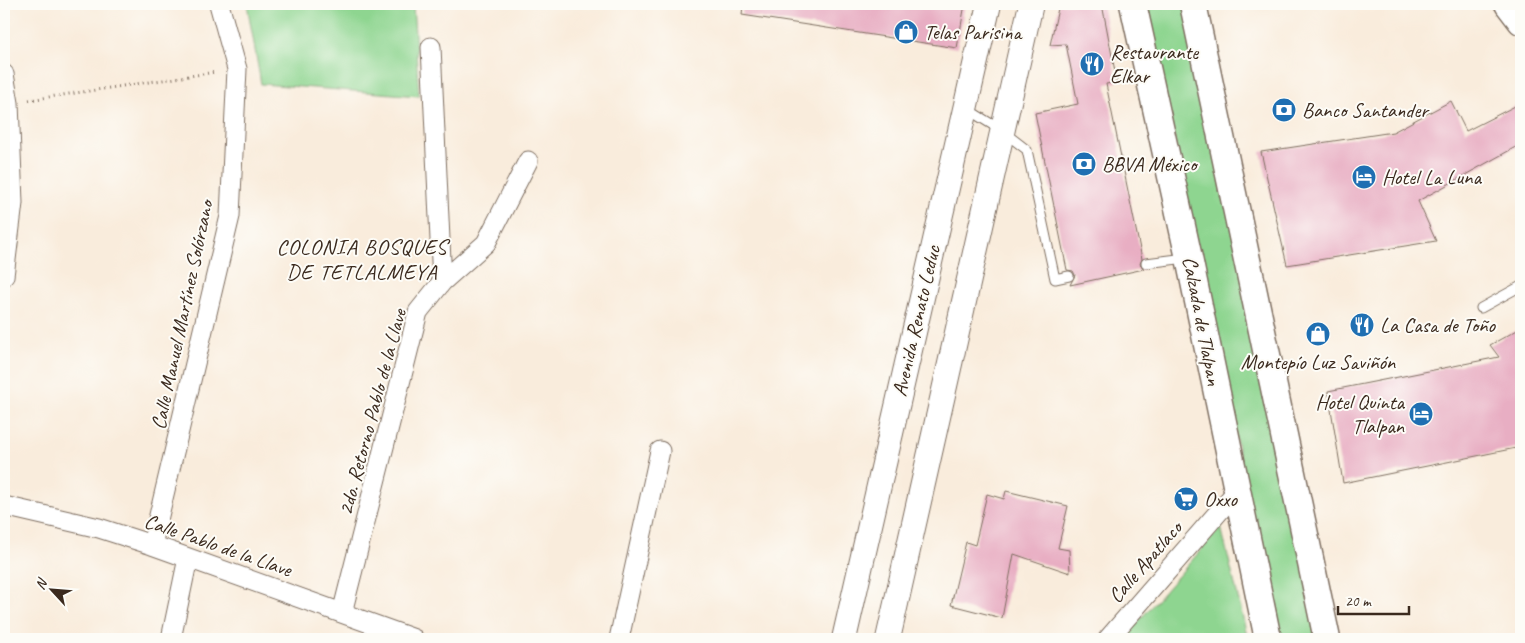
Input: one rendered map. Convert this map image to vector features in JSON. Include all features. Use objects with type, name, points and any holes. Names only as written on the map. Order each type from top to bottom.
[{"type":"main road","name":"Calzada de Tlalpan","points":[[1133,4],[1189,258],[1268,639]]},
{"type":"main road","points":[[1193,4],[1327,639]]},
{"type":"main road","points":[[1508,4],[1521,21]]},
{"type":"street","name":"Calle Manuel Martínez Solórzano","points":[[152,545],[230,216],[237,68],[219,4]]},
{"type":"street","name":"Avenida Renato Leduc","points":[[844,639],[989,4]]},
{"type":"street","name":"Avenida Renato Leduc","points":[[888,639],[1001,130],[1031,4]]},
{"type":"street","points":[[431,47],[442,282]]},
{"type":"street","points":[[4,74],[9,103],[14,203],[4,276]]},
{"type":"street","name":"2do. Retorno Pablo de la Llave","points":[[342,613],[418,312],[442,282],[486,243],[528,160]]},
{"type":"street","points":[[619,639],[660,451]]},
{"type":"street","name":"Calle Apatlaco","points":[[1108,639],[1236,492]]},
{"type":"street","name":"Calle Pablo de la Llave","points":[[4,506],[99,528],[152,545],[414,639]]},
{"type":"street","points":[[171,639],[188,558]]},
{"type":"lane","points":[[965,108],[1001,130],[1027,150],[1055,279],[1069,276]]},
{"type":"lane","points":[[1146,263],[1189,258]]},
{"type":"lane","points":[[1481,308],[1521,286]]},
{"type":"path","points":[[9,103],[237,68]]},
{"type":"green space","points":[[247,4],[413,4],[419,96],[261,84]]},
{"type":"green space","points":[[1147,4],[1188,4],[1332,639],[1277,639]]},
{"type":"green space","points":[[1221,527],[1248,639],[1123,639]]},
{"type":"building","name":"Telas Parisina","points":[[743,4],[965,4],[957,48],[742,15]]},
{"type":"building","name":"BBVA México","points":[[1059,4],[1102,4],[1117,82],[1106,84],[1142,259],[1140,264],[1144,269],[1070,285],[1075,275],[1073,271],[1067,270],[1035,113],[1078,104],[1066,44],[1050,45]]},
{"type":"building","name":"Hotel La Luna","points":[[1451,101],[1466,131],[1521,103],[1521,144],[1418,201],[1436,241],[1287,265],[1261,152],[1393,132]]},
{"type":"building","name":"Hotel Quinta Tlalpan","points":[[1521,328],[1521,447],[1343,483],[1328,391],[1499,357],[1490,345]]},
{"type":"building","points":[[1006,491],[1068,506],[1058,548],[1069,550],[1070,573],[1014,554],[1002,618],[951,605],[966,542],[975,545],[987,494],[1004,499]]},
{"type":"place","name":"Telas Parisina","points":[[906,32]]},
{"type":"place","name":"Restaurante Elkar","points":[[1092,64]]},
{"type":"place","name":"Banco Santander","points":[[1284,110]]},
{"type":"place","name":"BBVA México","points":[[1084,164]]},
{"type":"place","name":"Hotel La Luna","points":[[1364,177]]},
{"type":"place","name":"La Casa de Toño","points":[[1362,325]]},
{"type":"place","name":"Montepío Luz Saviñón","points":[[1318,334]]},
{"type":"place","name":"Hotel Quinta Tlalpan","points":[[1421,414]]},
{"type":"place","name":"Oxxo","points":[[1186,499]]},
{"type":"district","name":"COLONIA BOSQUES DE TETLALMEYA","points":[[362,258]]}]
